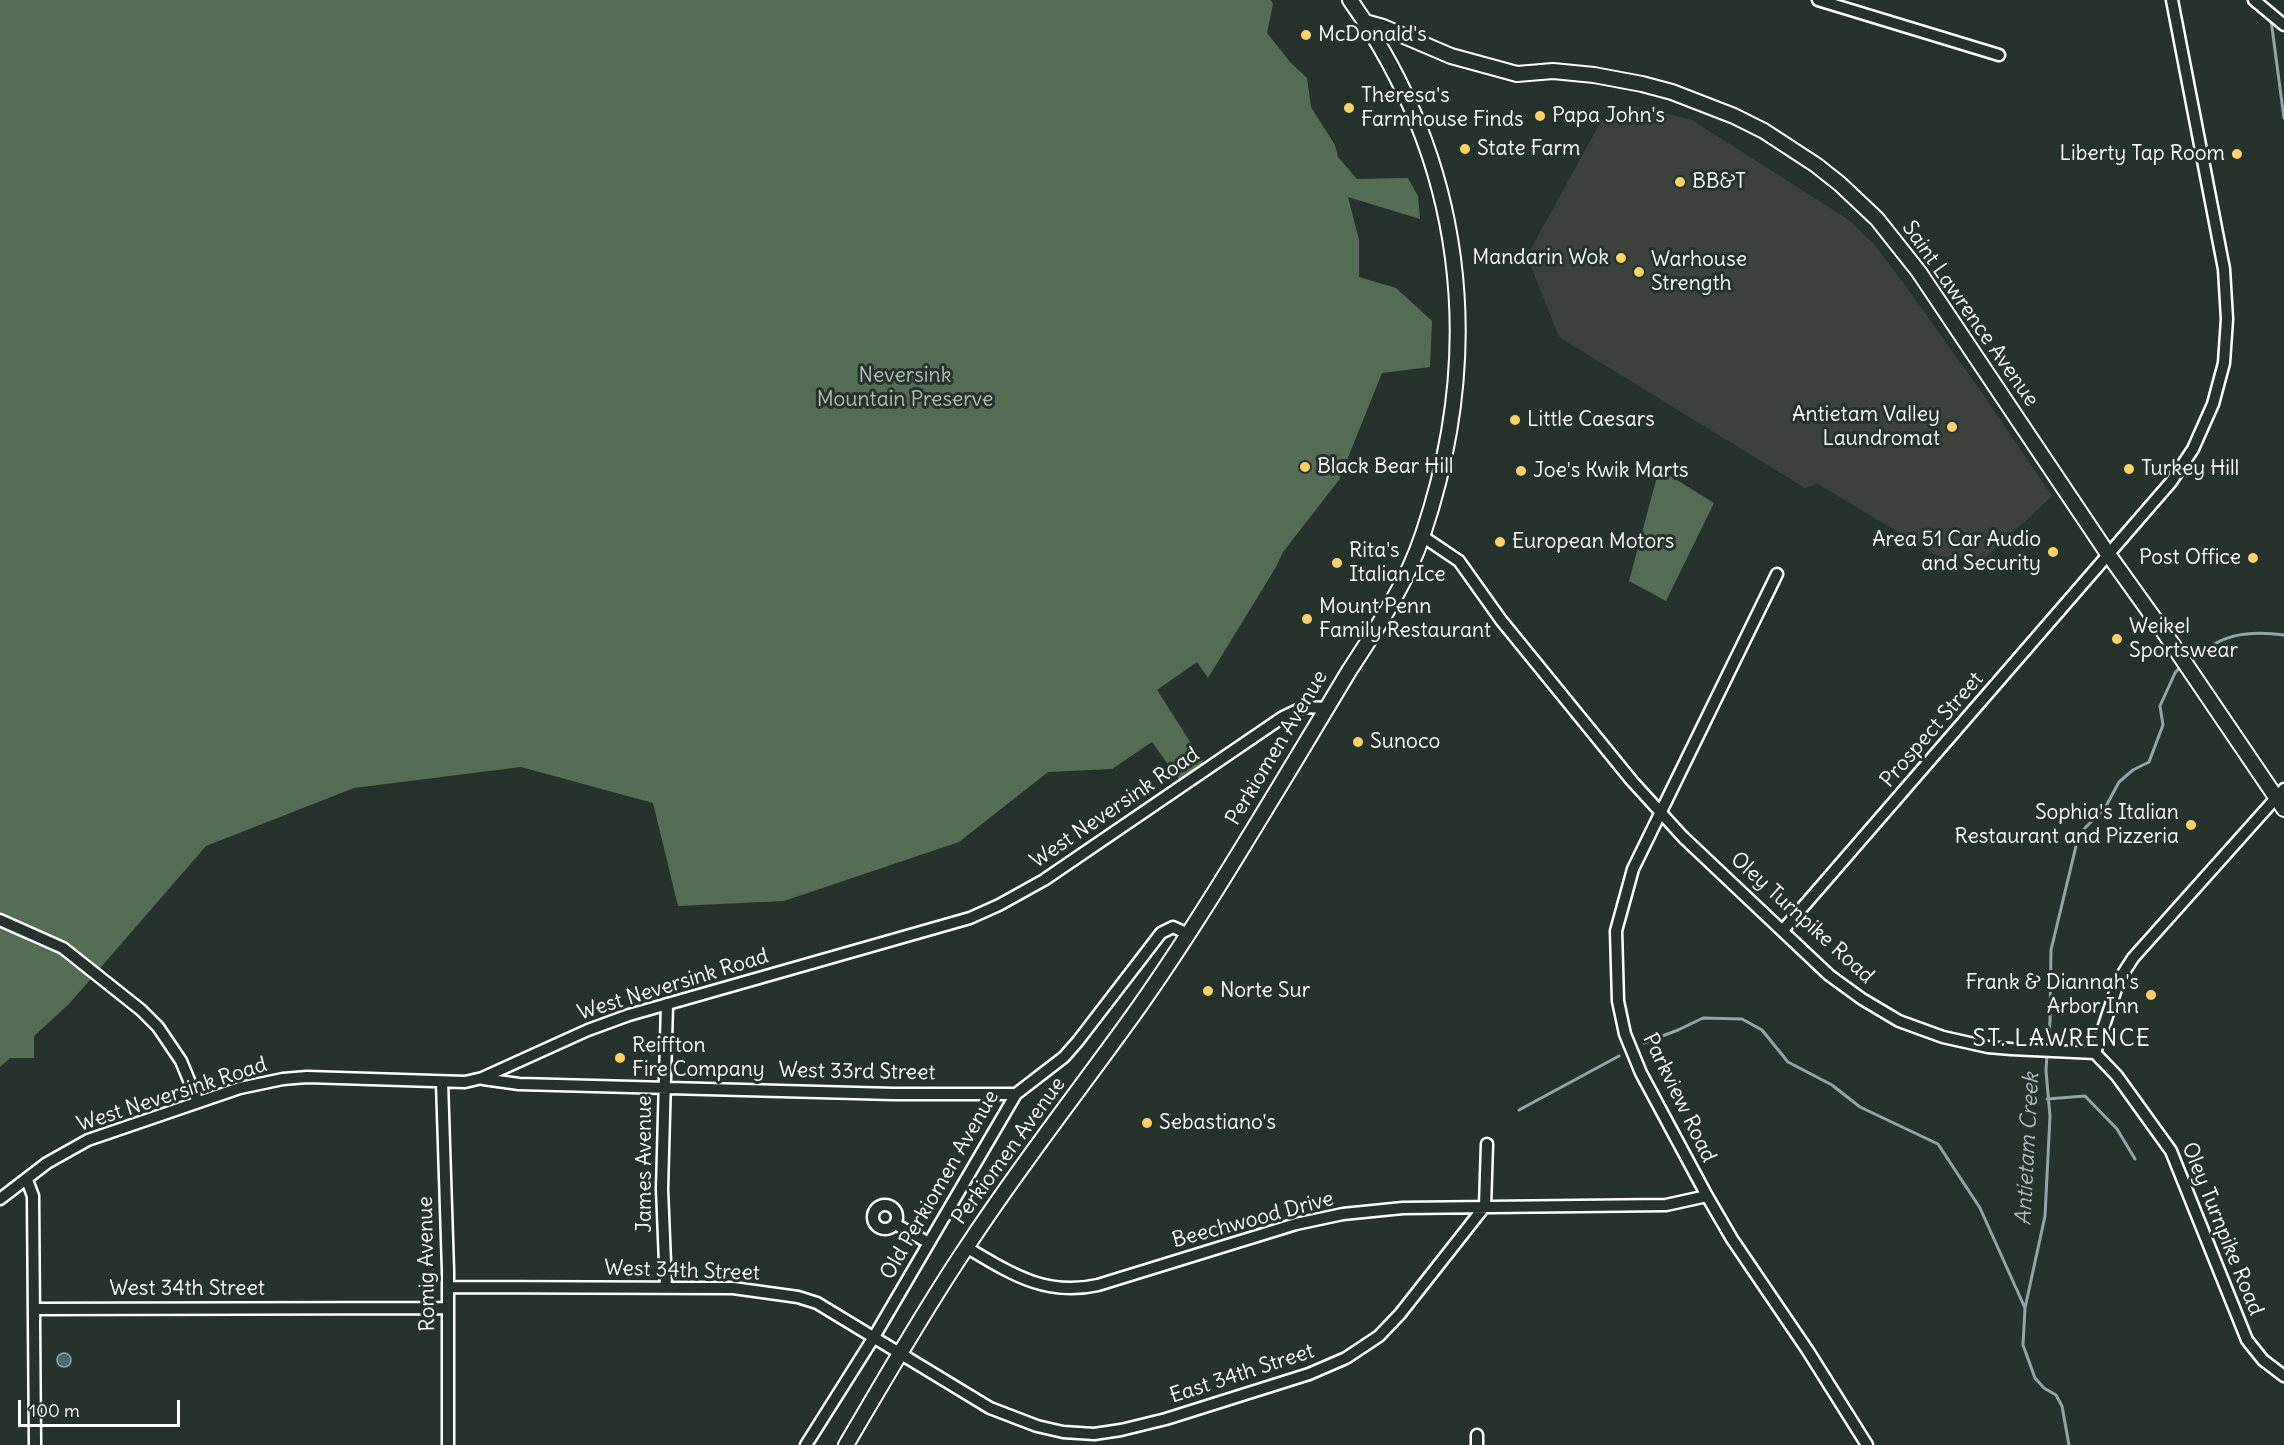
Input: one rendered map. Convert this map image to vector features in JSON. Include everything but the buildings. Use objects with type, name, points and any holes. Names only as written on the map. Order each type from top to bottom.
[{"type":"main road","name":"Perkiomen Avenue","points":[[846,1445],[966,1247],[1137,1009],[1188,933],[1382,620],[1422,537],[1444,455],[1454,402],[1459,341],[1455,269],[1443,203],[1422,133],[1398,78],[1350,0]]},
{"type":"main road","name":"Saint Lawrence Avenue","points":[[1365,22],[1383,27],[1451,56],[1517,74],[1553,71],[1594,75],[1672,92],[1744,121],[1789,146],[1816,165],[1865,207],[1909,258],[2108,554],[2282,798]]},
{"type":"street","points":[[1818,0],[1999,55]]},
{"type":"street","name":"Prospect Street","points":[[1783,930],[2170,482],[2193,449],[2214,404],[2224,363],[2228,319],[2224,269],[2172,0]]},
{"type":"street","points":[[2254,0],[2284,25]]},
{"type":"street","name":"Oley Turnpike Road","points":[[1422,537],[1459,561],[1501,620],[1660,811],[1692,846],[1837,982],[1899,1021],[1962,1042],[2011,1049],[2095,1053],[2117,1076],[2171,1151],[2243,1333],[2256,1353],[2284,1376]]},
{"type":"street","name":"Parkview Road","points":[[1777,574],[1633,869],[1616,931],[1618,1001],[1625,1034],[1641,1073],[1707,1196],[1732,1239],[1808,1351],[1867,1445]]},
{"type":"street","name":"West Neversink Road","points":[[0,1199],[47,1163],[88,1140],[259,1083],[307,1077],[465,1082],[482,1078],[588,1030],[667,1004],[970,918],[1044,880],[1283,717],[1304,707],[1326,708]]},
{"type":"street","points":[[2095,1053],[2119,980],[2133,958],[2282,798]]},
{"type":"street","points":[[0,920],[63,948],[141,1010],[169,1041],[186,1072],[198,1102]]},
{"type":"street","name":"Old Perkiomen Avenue","points":[[806,1445],[874,1337],[1016,1094],[1064,1057],[1161,933],[1173,927],[1188,933]]},
{"type":"street","name":"James Avenue","points":[[666,1287],[662,1189],[667,1004]]},
{"type":"street","name":"West 33rd Street","points":[[482,1078],[519,1084],[893,1094],[1016,1094]]},
{"type":"street","name":"Romig Avenue","points":[[442,1082],[448,1287],[448,1445]]},
{"type":"street","points":[[1485,1206],[1487,1144]]},
{"type":"street","points":[[27,1180],[33,1196],[35,1445]]},
{"type":"street","name":"Beechwood Drive","points":[[966,1247],[1017,1277],[1053,1288],[1072,1288],[1098,1285],[1296,1224],[1343,1214],[1403,1208],[1666,1205],[1707,1196]]},
{"type":"street","name":"East 34th Street","points":[[900,1354],[990,1408],[1038,1426],[1062,1432],[1094,1434],[1146,1425],[1309,1374],[1358,1351],[1379,1336],[1400,1314],[1485,1206]]},
{"type":"street","points":[[895,1224],[929,1243]]},
{"type":"street","name":"West 34th Street","points":[[448,1287],[733,1288],[798,1297],[817,1303],[900,1354]]},
{"type":"street","name":"West 34th Street","points":[[35,1309],[448,1308]]},
{"type":"shaded area","points":[[1642,107],[1692,120],[1849,220],[1873,243],[1905,285],[2052,496],[1977,566],[1969,558],[1936,555],[1818,484],[1805,488],[1559,337],[1527,256],[1600,123],[1618,109]]},
{"type":"green space","name":"Neversink Mountain Preserve","points":[[0,0],[1271,0],[1273,4],[1267,33],[1290,62],[1307,78],[1311,107],[1335,145],[1338,157],[1357,179],[1408,178],[1418,196],[1420,219],[1348,197],[1359,240],[1359,277],[1396,288],[1432,321],[1430,367],[1382,373],[1339,480],[1283,552],[1208,678],[1197,662],[1157,690],[1205,765],[1180,781],[1152,742],[1112,769],[1048,772],[959,842],[784,901],[678,906],[653,803],[521,767],[354,788],[206,846],[69,1004],[34,1036],[34,1058],[10,1058],[0,1067]]},
{"type":"green space","points":[[1659,469],[1714,503],[1666,601],[1629,581]]},
{"type":"water","points":[[64,1353],[69,1355],[71,1360],[69,1365],[64,1367],[59,1365],[57,1360],[59,1355]]},
{"type":"waterway","points":[[2271,20],[2284,118]]},
{"type":"waterway","name":"Antietam Creek","points":[[2189,662],[2213,645],[2238,635],[2257,633],[2284,635]]},
{"type":"waterway","name":"Antietam Creek","points":[[2048,1047],[2051,950],[2077,842],[2085,828],[2105,808],[2119,782],[2133,770],[2149,762],[2163,725],[2160,706],[2175,673],[2181,666]]},
{"type":"waterway","points":[[1644,1043],[1703,1018],[1742,1019],[1762,1030],[1788,1062],[1832,1085],[1860,1107],[1938,1144],[1980,1208],[2025,1308]]},
{"type":"waterway","name":"Antietam Creek","points":[[2047,1053],[2046,1071],[2050,1116],[2045,1216],[2025,1308],[2023,1345],[2035,1378],[2044,1388],[2056,1395],[2062,1406],[2069,1445]]},
{"type":"waterway","points":[[1519,1110],[1619,1056]]},
{"type":"waterway","points":[[2047,1099],[2085,1096],[2117,1129],[2135,1159]]},
{"type":"place","name":"McDonald's","points":[[1306,35]]},
{"type":"place","name":"Theresa's Farmhouse Finds","points":[[1349,108]]},
{"type":"place","name":"Papa John's","points":[[1540,116]]},
{"type":"place","name":"State Farm","points":[[1465,149]]},
{"type":"place","name":"Liberty Tap Room","points":[[2237,154]]},
{"type":"place","name":"BB&T","points":[[1680,182]]},
{"type":"place","name":"Mandarin Wok","points":[[1621,258]]},
{"type":"place","name":"Warhouse Strength","points":[[1639,272]]},
{"type":"place","name":"Little Caesars","points":[[1515,420]]},
{"type":"place","name":"Antietam Valley Laundromat","points":[[1952,427]]},
{"type":"place","name":"Black Bear Hill","points":[[1305,467]]},
{"type":"place","name":"Turkey Hill","points":[[2129,469]]},
{"type":"place","name":"Joe's Kwik Marts","points":[[1521,471]]},
{"type":"place","name":"European Motors","points":[[1500,542]]},
{"type":"place","name":"Area 51 Car Audio and Security","points":[[2053,552]]},
{"type":"place","name":"Post Office","points":[[2253,558]]},
{"type":"place","name":"Rita's Italian Ice","points":[[1337,563]]},
{"type":"place","name":"Mount Penn Family Restaurant","points":[[1307,619]]},
{"type":"place","name":"Weikel Sportswear","points":[[2117,639]]},
{"type":"place","name":"Sunoco","points":[[1358,742]]},
{"type":"place","name":"Sophia's Italian Restaurant and Pizzeria","points":[[2191,825]]},
{"type":"place","name":"Norte Sur","points":[[1208,991]]},
{"type":"place","name":"Frank & Diannah's Arbor Inn","points":[[2151,995]]},
{"type":"place","name":"Reiffton Fire Company","points":[[620,1058]]},
{"type":"place","name":"Sebastiano's","points":[[1147,1123]]},
{"type":"district","name":"ST. LAWRENCE","points":[[2062,1039]]}]
